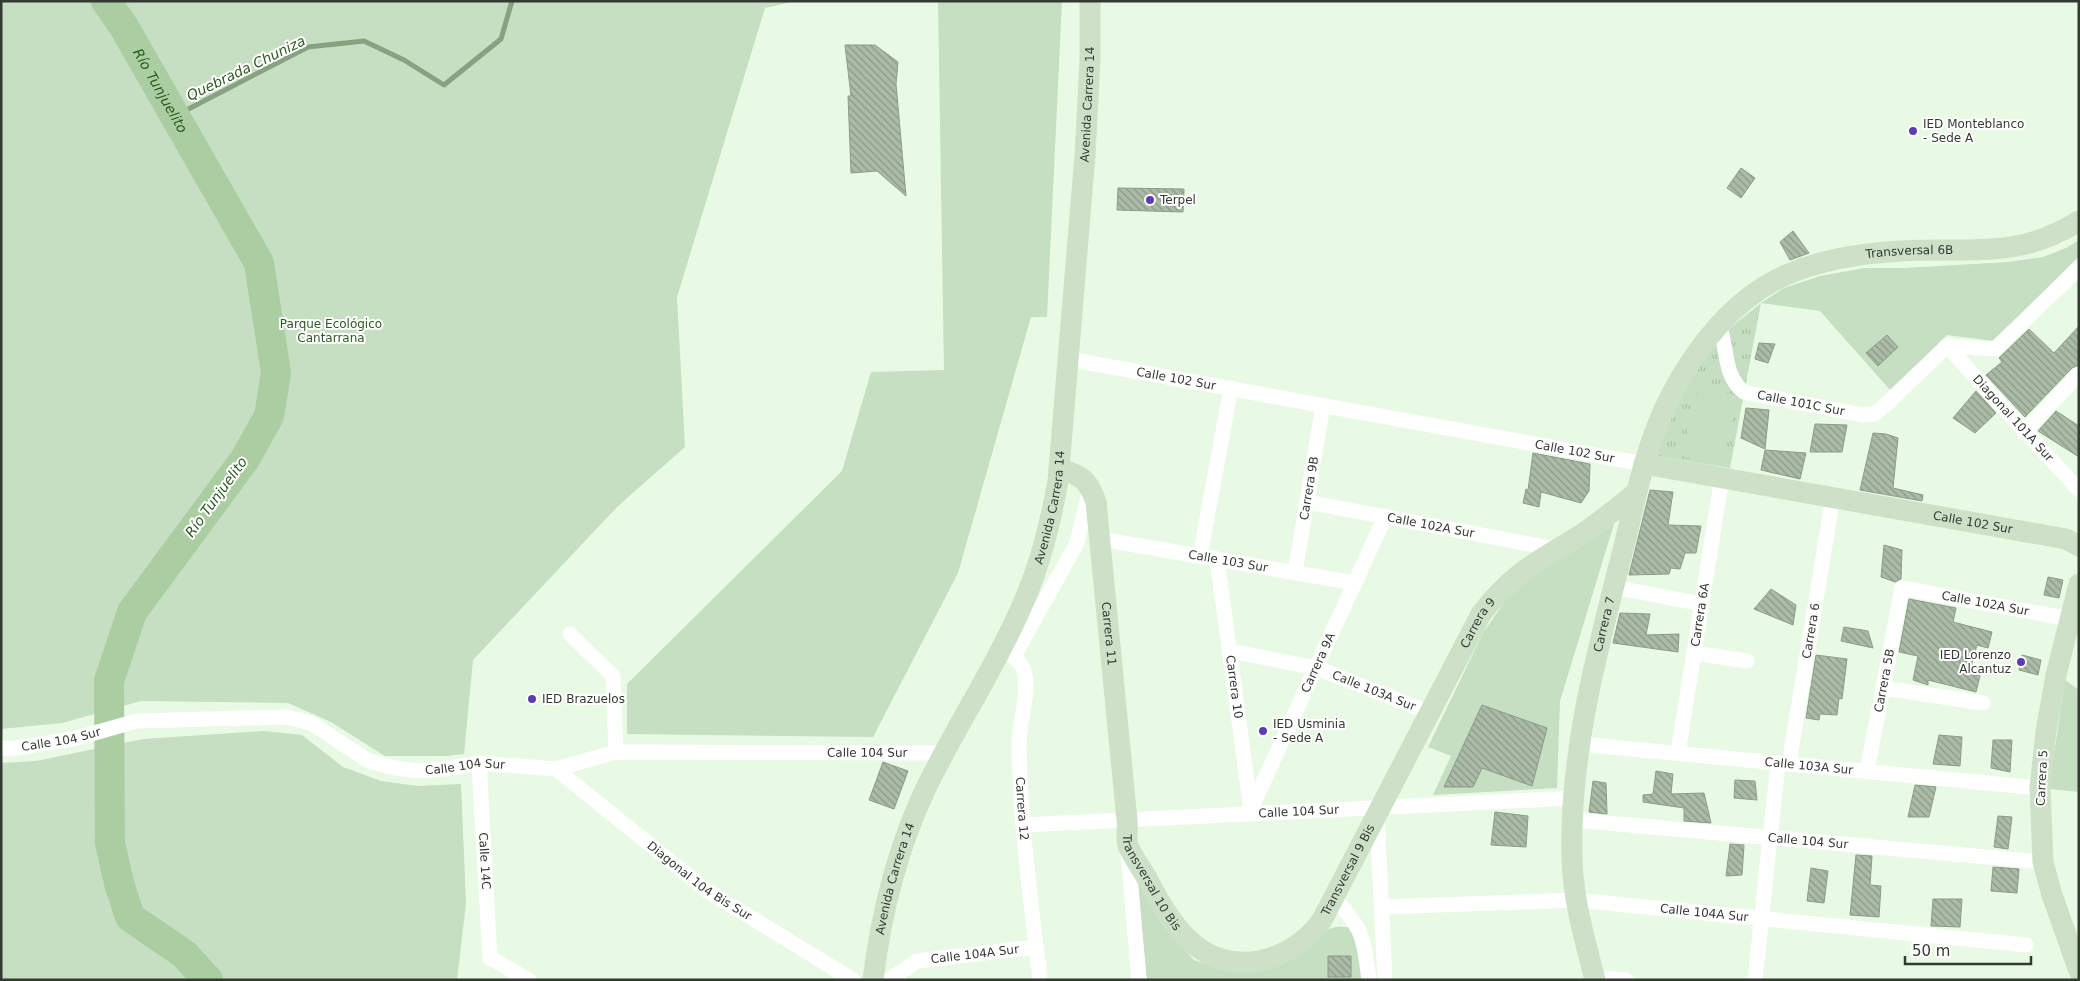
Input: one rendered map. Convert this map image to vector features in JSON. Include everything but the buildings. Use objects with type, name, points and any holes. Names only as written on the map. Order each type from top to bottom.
[{"type":"street","name":"Avenida Carrera 14","points":[[873,980],[884,908],[908,831],[944,753],[1007,653],[1041,556],[1053,509],[1059,469],[1085,155],[1090,60],[1090,1]]},
{"type":"street","name":"Transversal 6B","points":[[1745,301],[1784,276],[1810,266],[1841,258],[1903,250],[2001,250],[2032,244],[2052,237],[2079,221]]},
{"type":"street","points":[[1947,346],[1995,350],[2079,268]]},
{"type":"street","name":"Carrera 7","points":[[1595,978],[1576,900],[1572,860],[1574,798],[1579,744],[1613,587],[1654,432],[1684,371],[1720,325],[1745,301]]},
{"type":"street","name":"Calle 101C Sur","points":[[1720,325],[1725,341],[1729,373],[1736,386],[1744,392],[1862,415],[1874,414],[1896,396],[1947,346]]},
{"type":"street","name":"Diagonal 101A Sur","points":[[1947,346],[2024,432],[2078,488]]},
{"type":"street","name":"Calle 102 Sur","points":[[1068,359],[2066,539],[2079,546]]},
{"type":"street","points":[[2024,432],[2079,374]]},
{"type":"street","points":[[1200,556],[1231,388]]},
{"type":"street","name":"Carrera 9B","points":[[1295,572],[1323,405]]},
{"type":"street","points":[[1007,653],[1077,543],[1091,487],[1078,476],[1059,469]]},
{"type":"street","name":"Carrera 6A","points":[[1678,753],[1722,477]]},
{"type":"street","name":"Carrera 11","points":[[1091,487],[1096,502],[1127,820]]},
{"type":"street","name":"Carrera 9","points":[[1378,810],[1481,614],[1508,582],[1524,569],[1596,524],[1637,492]]},
{"type":"street","name":"Carrera 6","points":[[1755,980],[1770,838],[1834,497]]},
{"type":"street","name":"Calle 102A Sur","points":[[1307,502],[1556,549]]},
{"type":"street","name":"Carrera 9A","points":[[1251,811],[1385,517]]},
{"type":"street","name":"Calle 103 Sur","points":[[1100,539],[1355,583]]},
{"type":"street","name":"Carrera 10","points":[[1217,559],[1251,811]]},
{"type":"street","name":"Carrera 5","points":[[2078,586],[2049,714],[2040,788],[2043,862],[2052,895],[2079,971]]},
{"type":"street","points":[[1613,587],[1702,604]]},
{"type":"street","name":"Calle 102A Sur","points":[[1902,588],[2070,618]]},
{"type":"street","name":"Carrera 5B","points":[[1867,771],[1902,588]]},
{"type":"street","points":[[570,634],[613,676],[616,752]]},
{"type":"street","name":"Calle 103A Sur","points":[[1230,652],[1317,668],[1430,713]]},
{"type":"street","name":"Carrera 12","points":[[1007,653],[1021,664],[1025,674],[1026,684],[1019,742],[1023,825],[1040,980]]},
{"type":"street","points":[[1694,653],[1748,662]]},
{"type":"street","points":[[1883,688],[1983,703]]},
{"type":"street","name":"Calle 104 Sur","points":[[1,748],[10,749],[73,739],[137,721],[287,717],[312,724],[367,760],[390,767],[414,771],[444,769],[479,762],[556,769],[616,752],[944,753]]},
{"type":"street","name":"Calle 103A Sur","points":[[1579,744],[2040,788]]},
{"type":"street","name":"Calle 14C","points":[[479,762],[490,958],[529,980]]},
{"type":"street","name":"Diagonal 104 Bis Sur","points":[[556,769],[706,890],[853,980]]},
{"type":"street","name":"Calle 104 Sur","points":[[1023,825],[1251,811],[1378,810],[1574,798]]},
{"type":"street","points":[[1378,810],[1385,980]]},
{"type":"street","name":"Transversal 9 Bis","points":[[1315,930],[1378,810]]},
{"type":"street","name":"Transversal 10 Bis","points":[[1127,820],[1128,846],[1152,888],[1189,940],[1209,954],[1234,962],[1273,958],[1296,947],[1315,930]]},
{"type":"street","name":"Calle 104 Sur","points":[[1573,820],[2043,862]]},
{"type":"street","points":[[1128,846],[1139,980]]},
{"type":"street","points":[[1333,897],[1355,921],[1364,939],[1369,980]]},
{"type":"street","name":"Calle 104A Sur","points":[[1382,907],[1576,900],[2026,945]]},
{"type":"street","name":"Calle 104A Sur","points":[[889,980],[917,961],[1036,947]]},
{"type":"street","points":[[1595,978],[1626,980]]},
{"type":"green space","name":"Parque Ecológico Cantarrana","points":[[1,1],[796,1],[765,8],[677,297],[685,447],[618,506],[473,660],[464,754],[446,756],[385,756],[331,722],[288,703],[141,701],[62,723],[1,729]]},
{"type":"green space","points":[[938,1],[1062,1],[1047,317],[1031,317],[958,573],[873,737],[627,734],[627,684],[842,471],[871,372],[944,370]]},
{"type":"green space","points":[[2079,240],[2079,256],[1994,341],[1947,335],[1891,391],[1820,311],[1761,303],[1784,288],[1820,276],[1865,268],[1905,268],[2008,262],[2043,257],[2066,248]]},
{"type":"green space","points":[[1761,303],[1730,468],[1657,456],[1678,404],[1707,355],[1732,327]]},
{"type":"green space","points":[[1700,386],[1738,396],[1720,466],[1682,456]]},
{"type":"green space","points":[[1614,524],[1560,701],[1557,788],[1433,795],[1451,756],[1428,747],[1483,633],[1505,601],[1529,579]]},
{"type":"green space","points":[[2065,680],[2079,690],[2079,792],[2049,789]]},
{"type":"green space","points":[[264,731],[302,735],[343,767],[381,781],[417,786],[461,784],[466,903],[457,980],[1,980],[1,763],[36,761],[143,739]]},
{"type":"green space","points":[[1137,880],[1168,932],[1194,960],[1222,969],[1320,934],[1329,929],[1345,927],[1354,929],[1364,980],[1147,980]]},
{"type":"waterway","name":"Río Tunjuelito","points":[[106,1],[124,27],[259,263],[276,373],[269,416],[245,459],[132,612],[109,681],[110,843],[119,883],[130,917],[184,954],[208,980]]},
{"type":"waterway","name":"Quebrada Chuniza","points":[[175,116],[308,47],[364,41],[404,60],[444,85],[501,39],[512,1]]},
{"type":"place","name":"IED Monteblanco - Sede A","points":[[1913,131]]},
{"type":"place","name":"Terpel","points":[[1150,200]]},
{"type":"place","name":"IED Lorenzo Alcantuz","points":[[2021,662]]},
{"type":"place","name":"IED Brazuelos","points":[[532,699]]},
{"type":"place","name":"IED Usminia - Sede A","points":[[1263,731]]}]
